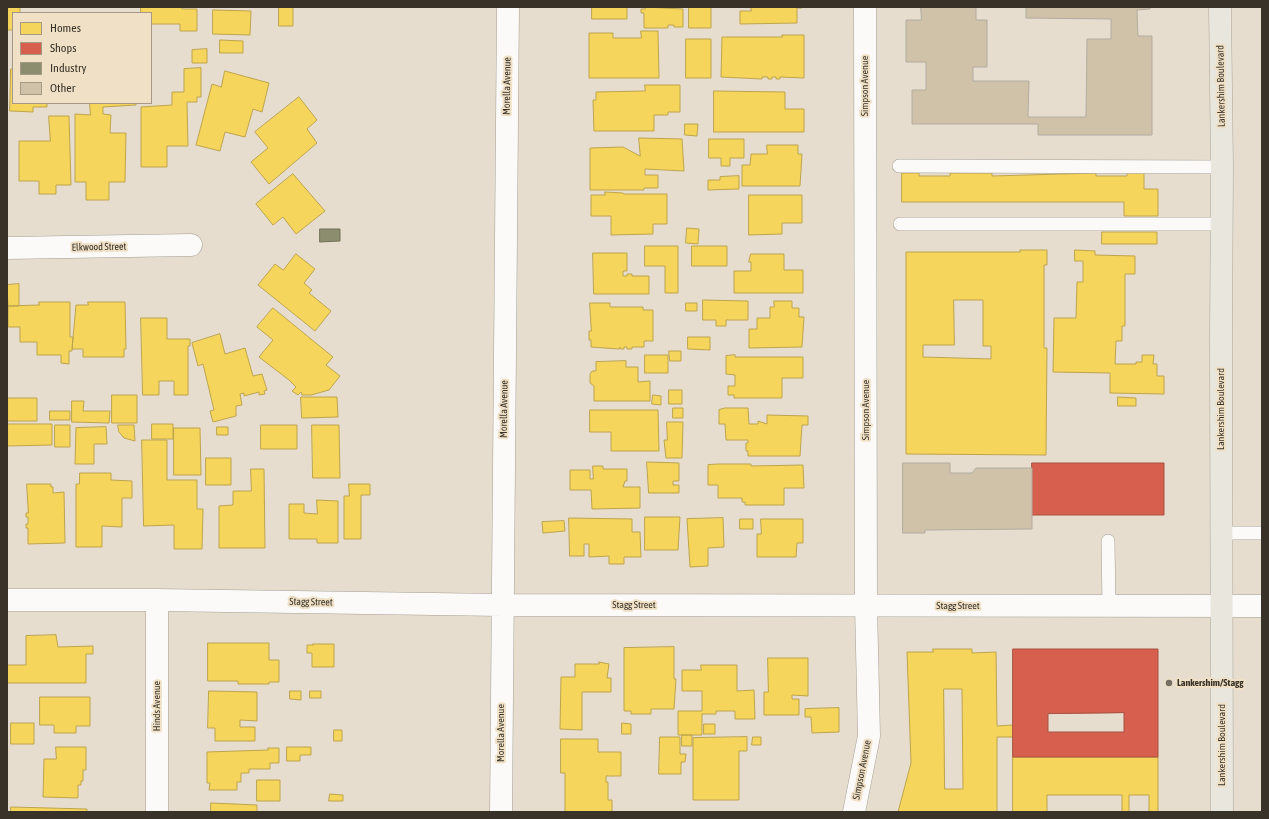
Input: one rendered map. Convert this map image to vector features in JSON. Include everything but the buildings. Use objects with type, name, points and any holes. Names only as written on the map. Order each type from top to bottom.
[{"type":"main road","name":"Lankershim Boulevard","points":[[1220,7],[1222,167],[1222,812]]},
{"type":"street","name":"Morella Avenue","points":[[501,812],[508,7]]},
{"type":"street","name":"Simpson Avenue","points":[[854,812],[869,736],[866,605],[865,7]]},
{"type":"street","name":"Elkwood Street","points":[[7,248],[191,245]]},
{"type":"street","name":"Stagg Street","points":[[7,600],[157,600],[502,605],[1262,606]]},
{"type":"street","name":"Hinds Avenue","points":[[157,600],[157,812]]},
{"type":"lane","points":[[899,166],[1222,167]]},
{"type":"lane","points":[[900,224],[1222,224]]},
{"type":"lane","points":[[1222,533],[1262,533]]},
{"type":"lane","points":[[1108,541],[1109,606]]},
{"type":"place","name":"Lankershim/Stagg","points":[[1169,683]]}]
